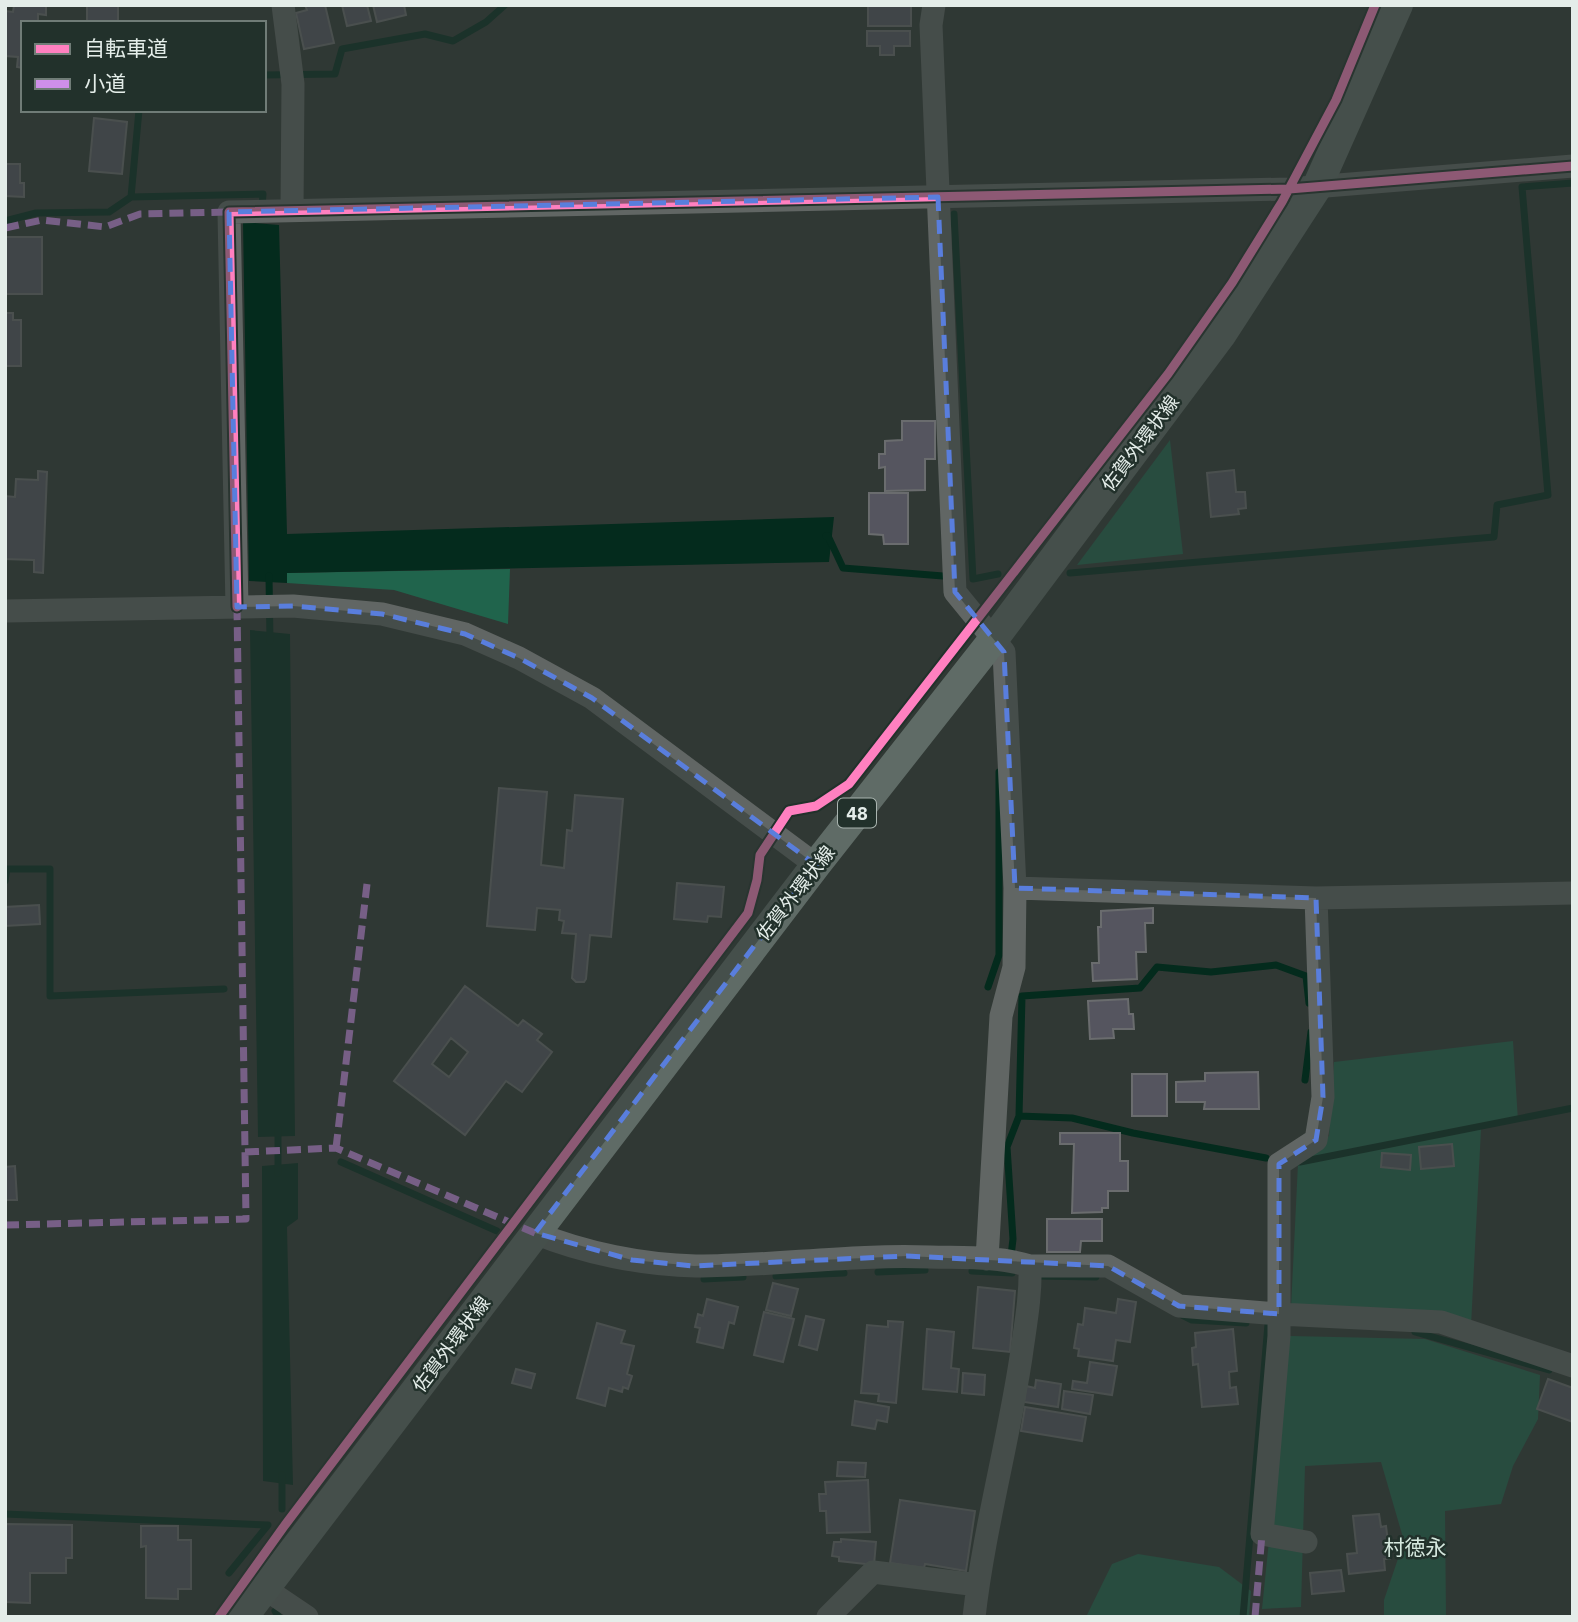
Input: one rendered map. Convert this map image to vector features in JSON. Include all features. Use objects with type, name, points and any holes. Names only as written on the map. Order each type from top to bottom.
[{"type":"main road","name":"佐賀外環状線","points":[[243,1617],[816,865],[993,640],[1222,335],[1317,187],[1398,5]]},
{"type":"street","points":[[272,211],[292,74],[282,5]]},
{"type":"street","points":[[934,5],[932,25],[938,197],[955,592],[1004,652],[1015,888],[1014,967],[1001,1016],[1008,1262],[1031,1290],[1014,1405],[974,1617]]},
{"type":"street","points":[[237,607],[229,212],[1289,189],[1573,166]]},
{"type":"street","points":[[5,611],[293,606],[382,614],[465,634],[519,658],[592,698],[816,865]]},
{"type":"street","points":[[1015,888],[1316,898],[1573,893]]},
{"type":"street","points":[[1306,1542],[1262,1534],[1279,1325],[1279,1164],[1316,1140],[1323,1097],[1316,898]]},
{"type":"street","points":[[535,1233],[632,1260],[694,1266],[907,1256],[1108,1266],[1180,1306],[1279,1325],[1441,1322],[1573,1366]]},
{"type":"street","points":[[828,1617],[873,1572],[978,1585]]},
{"type":"street","points":[[264,1588],[307,1617]]},
{"type":"highlighted area","points":[[938,197],[955,592],[1004,652],[1015,888],[1316,898],[1323,1097],[1316,1140],[1279,1164],[1279,1314],[1179,1306],[1108,1266],[907,1256],[694,1266],[632,1260],[535,1233],[816,865],[592,698],[519,658],[465,634],[382,614],[293,606],[237,607],[229,212]]},
{"type":"shaded area","points":[[243,222],[279,225],[287,534],[834,517],[829,562],[287,573],[287,583],[249,581]]},
{"type":"shaded area","points":[[1170,440],[1183,554],[1077,565]]},
{"type":"shaded area","points":[[510,569],[508,624],[394,590],[287,583],[286,573]]},
{"type":"shaded area","points":[[250,630],[290,634],[295,1136],[258,1137]]},
{"type":"shaded area","points":[[1513,1041],[1518,1121],[1481,1129],[1471,1326],[1291,1308],[1298,1164],[1329,1136],[1334,1062]]},
{"type":"shaded area","points":[[298,1163],[298,1219],[287,1227],[293,1485],[263,1481],[262,1166]]},
{"type":"shaded area","points":[[1290,1336],[1425,1339],[1540,1375],[1538,1419],[1513,1466],[1501,1504],[1445,1511],[1446,1617],[1384,1617],[1384,1600],[1404,1541],[1381,1462],[1305,1466],[1301,1607],[1262,1609]]},
{"type":"shaded area","points":[[1138,1554],[1219,1567],[1251,1591],[1249,1617],[1086,1617],[1112,1564]]},
{"type":"building","points":[[14,5],[46,5],[46,15],[38,14],[38,21],[21,21],[21,68],[17,67],[18,57],[5,56],[5,11],[13,12]]},
{"type":"building","points":[[87,5],[118,5],[118,21],[87,21]]},
{"type":"building","points":[[305,5],[325,5],[334,43],[304,49],[296,13],[307,10]]},
{"type":"building","points":[[342,5],[367,5],[371,21],[347,26]]},
{"type":"building","points":[[373,5],[404,5],[406,15],[377,22]]},
{"type":"building","points":[[868,5],[911,5],[911,26],[868,26]]},
{"type":"building","points":[[867,31],[910,31],[910,46],[894,46],[894,55],[880,55],[880,46],[867,46]]},
{"type":"building","points":[[94,118],[127,122],[122,174],[89,171]]},
{"type":"building","points":[[5,164],[20,164],[20,183],[24,183],[24,197],[5,196]]},
{"type":"building","points":[[5,237],[42,237],[42,294],[5,294]]},
{"type":"building","points":[[5,313],[13,313],[13,320],[21,320],[21,366],[5,366]]},
{"type":"building","points":[[902,421],[935,421],[935,459],[925,459],[925,490],[885,491],[885,467],[879,468],[879,454],[885,454],[885,441],[902,440]]},
{"type":"building","points":[[1234,470],[1236,492],[1245,492],[1246,508],[1238,509],[1239,514],[1211,517],[1207,473]]},
{"type":"building","points":[[38,471],[47,472],[43,573],[34,572],[34,560],[5,559],[5,496],[15,497],[16,479],[38,480]]},
{"type":"building","points":[[869,493],[908,493],[908,544],[884,544],[883,535],[869,534]]},
{"type":"building","points":[[499,788],[547,792],[541,865],[564,868],[567,830],[572,831],[575,795],[623,799],[611,937],[590,935],[584,982],[576,982],[572,978],[576,934],[562,933],[564,921],[559,920],[560,910],[537,908],[535,930],[487,926]]},
{"type":"building","points":[[677,883],[724,887],[721,917],[708,916],[707,922],[674,919]]},
{"type":"building","points":[[39,905],[40,924],[5,926],[5,907]]},
{"type":"building","points":[[1153,908],[1153,923],[1145,923],[1146,952],[1136,952],[1137,979],[1093,981],[1092,963],[1099,963],[1098,927],[1101,927],[1101,911]]},
{"type":"building","points":[[465,986],[518,1026],[523,1020],[542,1034],[537,1040],[552,1052],[522,1092],[506,1081],[465,1135],[394,1081]],"holes":[[[451,1038],[468,1052],[449,1077],[432,1064]]]},
{"type":"building","points":[[1128,999],[1134,1029],[1113,1029],[1114,1038],[1090,1039],[1088,1001]]},
{"type":"building","points":[[1258,1072],[1259,1109],[1204,1109],[1205,1102],[1176,1102],[1176,1082],[1205,1081],[1205,1073]]},
{"type":"building","points":[[1132,1074],[1167,1074],[1167,1116],[1132,1116]]},
{"type":"building","points":[[1060,1133],[1120,1133],[1120,1161],[1128,1161],[1128,1191],[1108,1191],[1108,1208],[1102,1208],[1102,1212],[1072,1213],[1074,1144],[1060,1144]]},
{"type":"building","points":[[1452,1144],[1454,1166],[1421,1169],[1419,1147]]},
{"type":"building","points":[[1382,1153],[1411,1155],[1410,1170],[1381,1167]]},
{"type":"building","points":[[15,1166],[17,1200],[5,1200],[5,1167]]},
{"type":"building","points":[[1047,1219],[1102,1219],[1102,1241],[1081,1241],[1080,1252],[1047,1252]]},
{"type":"building","points":[[773,1283],[798,1289],[791,1316],[766,1310]]},
{"type":"building","points":[[978,1287],[1015,1291],[1010,1352],[973,1348]]},
{"type":"building","points":[[707,1299],[738,1307],[734,1324],[729,1322],[723,1348],[697,1342],[700,1328],[695,1327],[698,1314],[703,1316]]},
{"type":"building","points":[[1118,1299],[1136,1302],[1130,1342],[1116,1340],[1113,1361],[1078,1356],[1079,1349],[1074,1348],[1078,1324],[1083,1325],[1085,1308],[1116,1313]]},
{"type":"building","points":[[764,1312],[794,1319],[783,1362],[754,1355]]},
{"type":"building","points":[[806,1316],[824,1320],[817,1350],[799,1345]]},
{"type":"building","points":[[888,1321],[903,1322],[896,1403],[878,1401],[879,1394],[861,1393],[867,1325],[888,1327]]},
{"type":"building","points":[[597,1323],[625,1331],[621,1343],[634,1346],[627,1374],[632,1376],[628,1389],[623,1387],[622,1392],[609,1388],[605,1406],[577,1398]]},
{"type":"building","points":[[927,1329],[954,1332],[951,1368],[959,1369],[957,1392],[923,1389]]},
{"type":"building","points":[[1233,1329],[1237,1371],[1229,1372],[1230,1388],[1236,1387],[1238,1404],[1202,1407],[1198,1364],[1193,1365],[1195,1333]]},
{"type":"building","points":[[1090,1362],[1117,1366],[1112,1395],[1072,1389],[1073,1381],[1087,1383]]},
{"type":"building","points":[[516,1369],[535,1374],[531,1388],[512,1383]]},
{"type":"building","points":[[963,1373],[985,1375],[984,1395],[962,1393]]},
{"type":"building","points":[[1548,1379],[1573,1388],[1573,1422],[1537,1409]]},
{"type":"building","points":[[1036,1380],[1061,1384],[1058,1407],[1024,1402],[1026,1386],[1035,1388]]},
{"type":"building","points":[[1064,1391],[1093,1395],[1090,1414],[1062,1409]]},
{"type":"building","points":[[855,1401],[889,1407],[887,1422],[877,1420],[875,1429],[852,1425]]},
{"type":"building","points":[[1025,1407],[1086,1417],[1082,1441],[1021,1431]]},
{"type":"building","points":[[838,1462],[866,1463],[865,1477],[837,1476]]},
{"type":"building","points":[[868,1480],[870,1532],[827,1533],[826,1511],[820,1511],[819,1494],[826,1494],[825,1482]]},
{"type":"building","points":[[900,1500],[975,1511],[966,1571],[925,1564],[924,1568],[890,1563]]},
{"type":"building","points":[[1379,1514],[1381,1527],[1386,1526],[1390,1559],[1384,1559],[1385,1570],[1349,1574],[1347,1554],[1357,1553],[1353,1516]]},
{"type":"building","points":[[5,1524],[72,1525],[72,1558],[66,1558],[66,1573],[30,1573],[30,1603],[5,1602]]},
{"type":"building","points":[[141,1526],[178,1526],[178,1540],[191,1540],[191,1589],[178,1589],[178,1599],[146,1598],[146,1546],[141,1547]]},
{"type":"building","points":[[841,1539],[876,1542],[874,1565],[839,1561],[839,1557],[832,1556],[834,1542],[841,1542]]},
{"type":"building","points":[[1341,1570],[1344,1591],[1312,1594],[1310,1573]]},
{"type":"waterway","points":[[266,75],[335,74],[342,49],[425,34],[453,41],[486,22],[505,5]]},
{"type":"waterway","points":[[5,221],[36,213],[109,212],[131,197],[139,112]]},
{"type":"waterway","points":[[1070,573],[1494,537],[1497,505],[1548,495],[1522,187],[1573,183]]},
{"type":"waterway","points":[[131,197],[263,194],[262,207]]},
{"type":"waterway","points":[[954,214],[973,579],[998,574]]},
{"type":"waterway","points":[[826,536],[843,568],[943,576]]},
{"type":"waterway","points":[[269,576],[270,641]]},
{"type":"waterway","points":[[988,987],[999,955],[999,772]]},
{"type":"waterway","points":[[5,881],[7,869],[50,869],[50,996],[224,989]]},
{"type":"waterway","points":[[1009,1273],[1013,1239],[1007,1147],[1019,1116],[1022,996],[1140,988],[1157,967],[1211,972],[1276,965],[1306,976],[1309,1003]]},
{"type":"waterway","points":[[1305,1080],[1311,1032]]},
{"type":"waterway","points":[[1300,1162],[1573,1108]]},
{"type":"waterway","points":[[1019,1116],[1072,1118],[1133,1133],[1266,1158]]},
{"type":"waterway","points":[[278,1129],[278,1173]]},
{"type":"waterway","points":[[341,1162],[497,1231]]},
{"type":"waterway","points":[[878,1272],[925,1270]]},
{"type":"waterway","points":[[972,1271],[1012,1273]]},
{"type":"waterway","points":[[776,1276],[844,1273]]},
{"type":"waterway","points":[[1034,1276],[1096,1277]]},
{"type":"waterway","points":[[704,1279],[743,1277]]},
{"type":"waterway","points":[[1182,1315],[1192,1320],[1246,1323]]},
{"type":"waterway","points":[[1243,1617],[1268,1324]]},
{"type":"waterway","points":[[1415,1332],[1549,1370]]},
{"type":"waterway","points":[[282,1475],[282,1509]]},
{"type":"waterway","points":[[5,1514],[268,1525],[229,1573]]},
{"type":"waterway","points":[[275,1611],[279,1617]]},
{"type":"marked path","points":[[5,228],[42,220],[105,227],[140,214],[229,212]]},
{"type":"marked path","points":[[5,1225],[246,1219],[237,607]]},
{"type":"marked path","points":[[336,1148],[367,884]]},
{"type":"marked path","points":[[245,1152],[336,1148],[535,1233]]},
{"type":"marked path","points":[[1255,1617],[1262,1534]]},
{"type":"cycle path","points":[[219,1617],[285,1525],[748,913],[757,880],[760,855],[789,811],[816,806],[849,784],[1168,374],[1232,283],[1282,202],[1336,100],[1375,5]]},
{"type":"cycle path","points":[[237,607],[229,212],[1289,189],[1573,166]]},
{"type":"district","name":"村徳永","points":[[1415,1547]]}]
